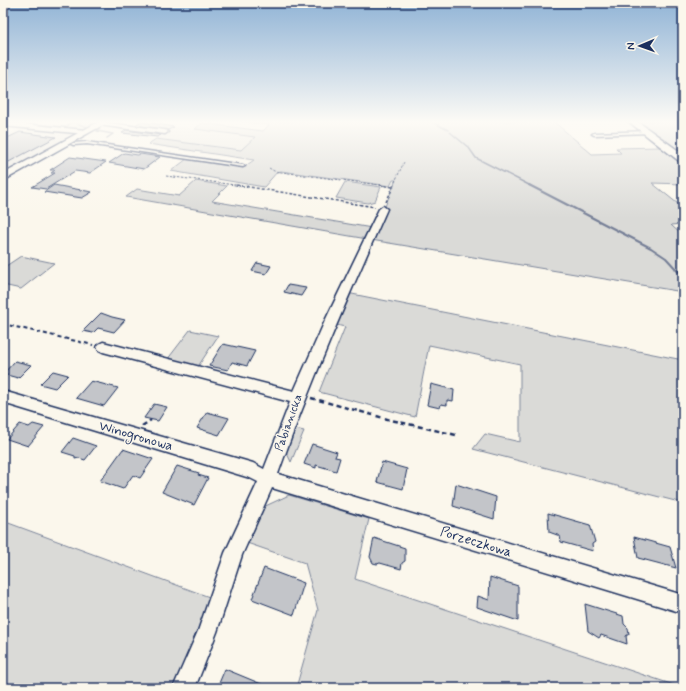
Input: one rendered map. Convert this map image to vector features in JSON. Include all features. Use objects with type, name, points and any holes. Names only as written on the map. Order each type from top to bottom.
[{"type":"main road","points":[[3,178],[52,153]]},
{"type":"street","name":"Pabianicka","points":[[184,688],[207,632],[234,553],[268,479],[298,398],[330,323],[383,209]]},
{"type":"street","points":[[103,348],[298,398]]},
{"type":"street","name":"Winogronowa","points":[[3,398],[253,471],[268,479]]},
{"type":"street","name":"Porzeczkowa","points":[[268,479],[683,604]]},
{"type":"lane","points":[[156,153],[243,166]]},
{"type":"path","points":[[166,176],[272,190],[383,209],[404,162]]},
{"type":"path","points":[[269,168],[274,170],[393,187]]},
{"type":"path","points":[[3,324],[103,348]]},
{"type":"path","points":[[298,398],[322,400],[391,420],[456,435]]},
{"type":"shaded area","points":[[3,153],[39,153],[11,169],[3,171]]},
{"type":"shaded area","points":[[209,153],[669,153],[683,163],[683,184],[652,183],[683,208],[683,224],[671,225],[683,236],[683,292],[371,240],[396,180],[393,180],[390,186],[281,171],[277,172],[264,187],[171,171],[187,159],[244,167],[254,160]]},
{"type":"shaded area","points":[[196,181],[227,186],[212,201],[372,228],[367,239],[126,197],[137,189],[179,196]]},
{"type":"shaded area","points":[[345,182],[381,187],[375,201],[368,203],[336,198]]},
{"type":"shaded area","points":[[21,256],[54,263],[21,289],[3,285],[3,268]]},
{"type":"shaded area","points":[[347,293],[683,360],[683,503],[473,449],[485,434],[520,442],[520,364],[429,345],[415,417],[319,392],[345,327],[332,324]]},
{"type":"shaded area","points":[[190,330],[218,336],[197,368],[167,360]]},
{"type":"shaded area","points":[[291,428],[304,431],[291,462],[284,447]]},
{"type":"shaded area","points":[[289,495],[369,519],[355,579],[683,688],[296,688],[318,610],[305,563],[244,542],[257,510]]},
{"type":"shaded area","points":[[3,521],[212,598],[175,688],[3,688]]},
{"type":"building","points":[[3,153],[25,153],[3,165]]},
{"type":"building","points":[[124,153],[160,157],[144,169],[109,163]]},
{"type":"building","points":[[70,157],[106,162],[90,173],[75,171],[46,189],[32,187],[55,173],[51,173],[55,170],[50,170]]},
{"type":"building","points":[[54,185],[92,192],[82,198],[44,192]]},
{"type":"building","points":[[257,263],[271,266],[266,274],[252,271]]},
{"type":"building","points":[[288,285],[306,288],[301,296],[284,292]]},
{"type":"building","points":[[101,313],[125,320],[114,332],[98,328],[93,333],[83,331]]},
{"type":"building","points":[[223,344],[255,351],[247,366],[232,362],[228,370],[209,366]]},
{"type":"building","points":[[15,361],[31,365],[18,378],[3,374]]},
{"type":"building","points":[[53,371],[68,375],[55,388],[40,384]]},
{"type":"building","points":[[91,381],[118,388],[104,406],[76,398]]},
{"type":"building","points":[[431,384],[454,390],[453,401],[447,400],[447,405],[441,404],[440,408],[427,405]]},
{"type":"building","points":[[154,404],[167,407],[158,421],[144,418]]},
{"type":"building","points":[[207,412],[229,418],[219,435],[197,428]]},
{"type":"building","points":[[20,424],[29,427],[33,424],[44,427],[28,446],[7,439]]},
{"type":"building","points":[[73,438],[96,446],[85,460],[79,458],[75,459],[75,456],[62,452]]},
{"type":"building","points":[[312,444],[337,452],[335,457],[340,458],[336,471],[316,465],[316,468],[304,464]]},
{"type":"building","points":[[123,449],[153,459],[140,478],[133,475],[123,489],[100,481]]},
{"type":"building","points":[[382,462],[407,469],[403,489],[377,482]]},
{"type":"building","points":[[177,466],[199,473],[198,475],[208,478],[194,505],[162,492]]},
{"type":"building","points":[[456,484],[496,497],[494,519],[453,506]]},
{"type":"building","points":[[548,513],[590,525],[595,542],[592,544],[593,551],[561,542],[560,536],[549,532]]},
{"type":"building","points":[[634,537],[670,547],[676,568],[638,558]]},
{"type":"building","points":[[374,538],[405,548],[405,561],[402,563],[401,569],[380,563],[373,563],[370,557]]},
{"type":"building","points":[[264,568],[304,583],[294,615],[252,599]]},
{"type":"building","points":[[490,577],[518,586],[518,621],[477,607],[478,596],[489,600]]},
{"type":"building","points":[[585,604],[623,616],[624,624],[628,628],[629,634],[626,636],[627,644],[601,635],[599,638],[588,631]]},
{"type":"building","points":[[225,669],[271,688],[217,688]]},
{"type":"waterway","points":[[473,153],[476,158],[531,186]]},
{"type":"waterway","points":[[529,185],[651,248],[666,258],[677,270]]}]
